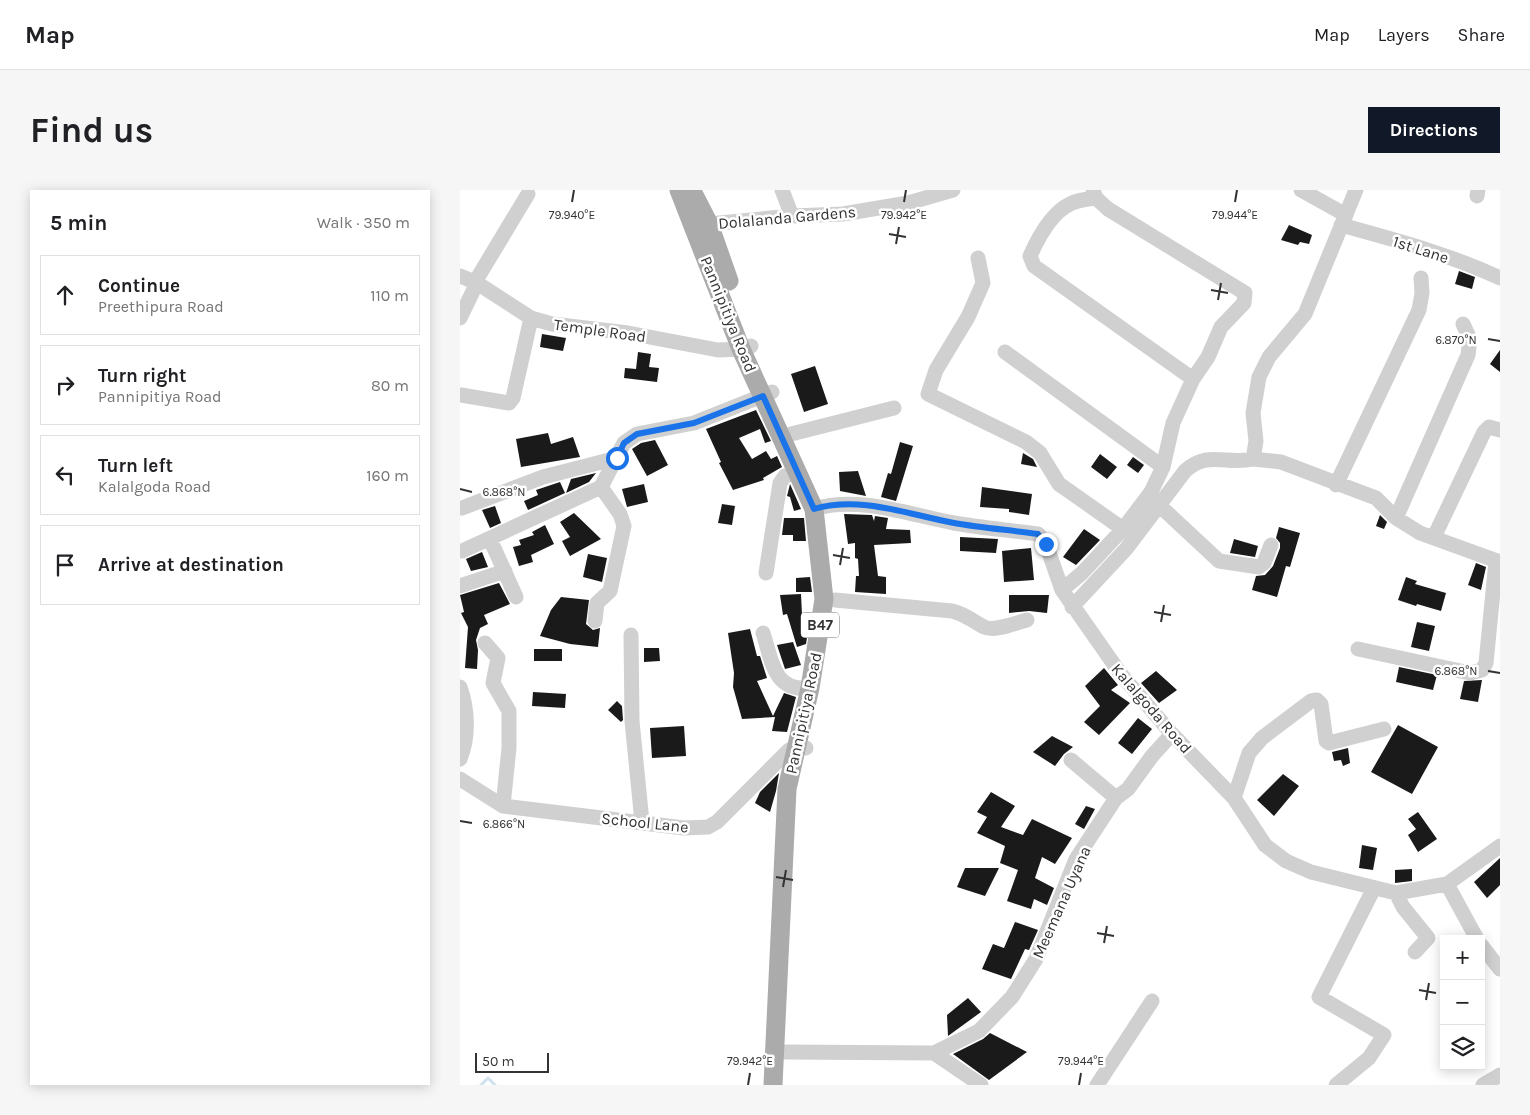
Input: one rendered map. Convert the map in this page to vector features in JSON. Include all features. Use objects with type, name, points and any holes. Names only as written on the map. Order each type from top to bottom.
[{"type":"main road","name":"Pannipitiya Road","points":[[679,190],[767,394],[798,472],[819,507],[824,600],[802,748],[783,1085]]},
{"type":"main road","name":"Pannipitiya Road","points":[[692,190],[709,224],[746,348]]},
{"type":"main road","name":"Pannipitiya Road","points":[[767,394],[791,434],[819,507],[834,600],[821,693],[787,789],[772,1085]]},
{"type":"street","points":[[782,190],[792,216]]},
{"type":"street","name":"Dolalanda Gardens","points":[[709,224],[792,216],[843,214],[906,197],[952,190]]},
{"type":"street","name":"1st Lane","points":[[1301,190],[1343,220],[1472,265],[1500,278]]},
{"type":"street","points":[[1253,459],[1256,441],[1253,413],[1259,376],[1269,357],[1305,314],[1356,190]]},
{"type":"street","points":[[460,318],[476,283],[528,194]]},
{"type":"street","points":[[1062,590],[1082,573],[1123,529],[1151,492],[1163,467],[1173,423],[1193,379],[1208,356],[1220,326],[1244,303],[1244,293],[1108,209],[1095,194],[1070,204],[1059,212],[1039,236],[1030,256],[1034,266],[1193,379]]},
{"type":"street","points":[[978,258],[983,283],[968,317],[936,370],[928,394],[1026,442],[1040,453],[1059,484],[1123,529]]},
{"type":"street","name":"Temple Road","points":[[460,276],[476,283],[531,318],[552,324],[628,333],[718,350],[746,348]]},
{"type":"street","points":[[1336,484],[1419,310],[1422,293],[1421,278]]},
{"type":"street","points":[[461,395],[509,403],[513,398],[531,318]]},
{"type":"street","points":[[1396,518],[1468,355],[1470,339],[1463,324]]},
{"type":"street","points":[[1005,352],[1163,467]]},
{"type":"street","points":[[462,551],[601,487],[624,443],[637,434],[694,423],[767,394]]},
{"type":"street","points":[[791,434],[894,408]]},
{"type":"street","points":[[1434,537],[1484,432],[1489,427],[1500,430]]},
{"type":"street","points":[[462,508],[544,477],[617,458]]},
{"type":"street","points":[[1072,607],[1126,549],[1185,471],[1195,462],[1211,458],[1240,462],[1253,459],[1280,462],[1376,498],[1396,518],[1420,533],[1498,561],[1486,663],[1482,670],[1470,673],[1358,649]]},
{"type":"street","points":[[766,572],[780,483],[785,476],[798,472]]},
{"type":"street","points":[[595,621],[597,603],[610,591],[624,526],[620,514],[601,487]]},
{"type":"street","name":"Kalalgoda Road","points":[[819,507],[864,505],[955,523],[1038,534],[1046,544],[1062,590],[1120,674],[1172,734],[1234,798],[1265,845],[1286,861],[1311,872],[1396,893],[1447,884],[1500,846]]},
{"type":"street","points":[[1160,506],[1219,561],[1259,567],[1264,563],[1271,545]]},
{"type":"street","points":[[490,539],[516,597]]},
{"type":"street","points":[[460,586],[505,571]]},
{"type":"street","points":[[834,600],[952,611],[967,615],[985,627],[993,628],[1026,620]]},
{"type":"street","points":[[763,632],[779,680],[786,685],[810,688]]},
{"type":"street","points":[[631,635],[632,721],[642,822]]},
{"type":"street","points":[[485,643],[498,658],[493,683],[509,711],[509,748],[503,806]]},
{"type":"street","points":[[460,687],[464,699],[466,721],[463,752],[460,759]]},
{"type":"street","points":[[1234,798],[1249,753],[1262,738],[1310,701],[1317,700],[1321,704],[1326,741],[1329,743],[1384,729]]},
{"type":"street","name":"Meemana Uyana","points":[[934,1053],[979,1030],[1012,997],[1036,959],[1076,859],[1116,798],[1128,789],[1152,756],[1172,734]]},
{"type":"street","name":"School Lane","points":[[460,779],[503,806],[684,828],[708,827],[717,822],[789,750],[802,748]]},
{"type":"street","points":[[1071,760],[1116,798]]},
{"type":"street","points":[[1447,884],[1475,935]]},
{"type":"street","points":[[1336,1085],[1368,1058],[1384,1035],[1319,997],[1374,888]]},
{"type":"street","points":[[1396,893],[1403,907],[1428,938],[1415,952]]},
{"type":"street","points":[[1485,950],[1500,969]]},
{"type":"street","points":[[1097,1085],[1152,1001]]},
{"type":"street","points":[[785,1052],[934,1053],[981,1085]]},
{"type":"street","points":[[1483,1085],[1500,1075]]},
{"type":"building","points":[[1289,225],[1312,235],[1309,244],[1300,242],[1298,245],[1281,240]]},
{"type":"building","points":[[1459,271],[1475,277],[1472,289],[1455,284]]},
{"type":"building","points":[[542,334],[566,338],[563,351],[540,347]]},
{"type":"building","points":[[1500,350],[1500,372],[1490,364]]},
{"type":"building","points":[[638,352],[651,354],[649,367],[659,368],[657,382],[624,378],[625,368],[636,369]]},
{"type":"building","points":[[815,366],[828,404],[804,412],[791,374]]},
{"type":"building","points":[[756,410],[771,441],[765,443],[760,429],[739,438],[752,459],[766,451],[771,459],[777,456],[782,467],[763,478],[764,480],[733,490],[719,463],[721,462],[706,429]]},
{"type":"building","points":[[548,433],[551,444],[573,437],[580,457],[521,467],[516,439]]},
{"type":"building","points":[[655,440],[668,465],[647,476],[632,449],[641,443]]},
{"type":"building","points":[[900,442],[913,446],[896,501],[881,497],[888,473],[891,474]]},
{"type":"building","points":[[1023,453],[1033,459],[1037,467],[1021,464]]},
{"type":"building","points":[[1100,454],[1117,467],[1107,479],[1091,467]]},
{"type":"building","points":[[1133,457],[1144,465],[1138,473],[1127,465]]},
{"type":"building","points":[[858,471],[866,496],[840,491],[839,472]]},
{"type":"building","points":[[596,473],[589,482],[566,493],[571,479]]},
{"type":"building","points":[[560,482],[565,493],[528,510],[524,501],[538,495],[536,490]]},
{"type":"building","points":[[644,484],[648,502],[627,507],[622,489]]},
{"type":"building","points":[[790,484],[801,509],[794,511],[790,497],[787,496]]},
{"type":"building","points":[[982,487],[1032,494],[1029,515],[1009,512],[1009,509],[980,507]]},
{"type":"building","points":[[722,504],[735,506],[732,525],[718,523]]},
{"type":"building","points":[[495,506],[501,523],[490,528],[482,510]]},
{"type":"building","points":[[574,513],[601,539],[570,556],[562,541],[570,537],[560,522]]},
{"type":"building","points":[[844,514],[872,515],[874,521],[875,516],[888,518],[886,529],[910,530],[911,543],[874,545],[878,576],[886,577],[886,594],[855,592],[856,576],[859,576],[858,559],[855,558],[855,543],[848,544]]},
{"type":"building","points":[[1380,515],[1387,522],[1384,529],[1376,526]]},
{"type":"building","points":[[784,518],[804,518],[806,541],[793,541],[793,535],[782,535]]},
{"type":"building","points":[[545,525],[554,544],[531,555],[533,562],[519,566],[513,547],[521,545],[519,540],[534,535],[532,532]]},
{"type":"building","points":[[1279,527],[1300,533],[1290,567],[1286,566],[1277,597],[1252,590],[1256,576],[1265,575],[1273,566],[1280,548],[1280,543],[1276,538]]},
{"type":"building","points":[[1084,529],[1100,540],[1076,565],[1063,557]]},
{"type":"building","points":[[960,537],[998,539],[996,553],[960,551]]},
{"type":"building","points":[[1234,539],[1258,546],[1255,557],[1230,553]]},
{"type":"building","points":[[1031,548],[1034,580],[1004,582],[1002,551]]},
{"type":"building","points":[[482,552],[488,567],[471,571],[466,559]]},
{"type":"building","points":[[588,554],[607,558],[602,582],[583,577]]},
{"type":"building","points":[[1476,563],[1486,567],[1481,590],[1468,585]]},
{"type":"building","points":[[810,577],[812,592],[796,592],[796,578]]},
{"type":"building","points":[[1406,577],[1417,581],[1415,584],[1446,593],[1441,611],[1398,600]]},
{"type":"building","points":[[499,583],[510,604],[484,615],[488,624],[480,628],[476,640],[478,650],[477,669],[465,668],[468,627],[461,613],[464,612],[460,595]]},
{"type":"building","points":[[801,594],[802,615],[804,615],[808,631],[806,644],[797,647],[787,614],[783,615],[780,595]]},
{"type":"building","points":[[1009,595],[1049,595],[1047,613],[1029,611],[1009,613]]},
{"type":"building","points":[[561,597],[589,600],[586,624],[593,630],[600,628],[598,647],[570,644],[540,636],[551,610]]},
{"type":"building","points":[[1417,622],[1435,626],[1429,651],[1411,647]]},
{"type":"building","points":[[750,629],[757,656],[760,656],[767,678],[757,681],[773,716],[784,693],[796,697],[787,732],[772,731],[775,717],[742,719],[733,687],[734,673],[728,633]]},
{"type":"building","points":[[793,642],[801,665],[785,669],[777,645]]},
{"type":"building","points":[[644,648],[659,648],[660,661],[644,662]]},
{"type":"building","points":[[534,649],[562,649],[562,661],[534,661]]},
{"type":"building","points":[[1399,667],[1437,675],[1433,690],[1396,682]]},
{"type":"building","points":[[1104,668],[1118,685],[1111,690],[1130,703],[1099,735],[1084,722],[1100,706],[1085,686]]},
{"type":"building","points":[[1156,671],[1177,690],[1159,703],[1141,683]]},
{"type":"building","points":[[1482,680],[1478,702],[1460,699],[1464,681]]},
{"type":"building","points":[[533,692],[566,694],[565,708],[532,706]]},
{"type":"building","points":[[617,701],[622,706],[623,720],[621,722],[608,710]]},
{"type":"building","points":[[1138,718],[1152,729],[1132,754],[1118,743]]},
{"type":"building","points":[[1398,725],[1438,747],[1412,794],[1371,772]]},
{"type":"building","points":[[684,726],[686,756],[652,758],[650,728]]},
{"type":"building","points":[[1052,736],[1073,747],[1064,754],[1055,766],[1033,752]]},
{"type":"building","points":[[1348,748],[1350,763],[1343,766],[1341,760],[1334,761],[1332,752]]},
{"type":"building","points":[[779,773],[770,812],[755,803],[760,792]]},
{"type":"building","points":[[1283,774],[1299,786],[1274,816],[1257,800]]},
{"type":"building","points":[[991,792],[1015,806],[1001,827],[1023,835],[1032,819],[1072,838],[1055,864],[1042,857],[1035,878],[1054,888],[1047,905],[1034,899],[1031,909],[1007,901],[1018,870],[1000,863],[1005,846],[977,833],[987,817],[977,812]]},
{"type":"building","points":[[1086,806],[1095,809],[1084,829],[1075,824]]},
{"type":"building","points":[[1418,812],[1437,839],[1418,852],[1408,835],[1416,829],[1408,819]]},
{"type":"building","points":[[1362,845],[1377,848],[1373,870],[1359,868]]},
{"type":"building","points":[[1500,858],[1500,885],[1487,898],[1474,882]]},
{"type":"building","points":[[965,868],[999,868],[985,896],[957,887]]},
{"type":"building","points":[[1412,869],[1412,881],[1395,883],[1395,870]]},
{"type":"building","points":[[1015,922],[1038,930],[1029,950],[1025,949],[1011,979],[982,969],[993,944],[1004,948]]},
{"type":"building","points":[[968,998],[981,1012],[948,1036],[947,1015]]},
{"type":"building","points":[[990,1033],[1027,1052],[989,1080],[953,1054],[983,1039]]},
{"type":"waterway","points":[[481,1085],[488,1078],[495,1085]]},
{"type":"route","points":[[617,458],[624,443],[637,434],[694,423],[763,396],[814,509],[824,506],[864,505],[955,523],[1038,534],[1046,544]]}]
